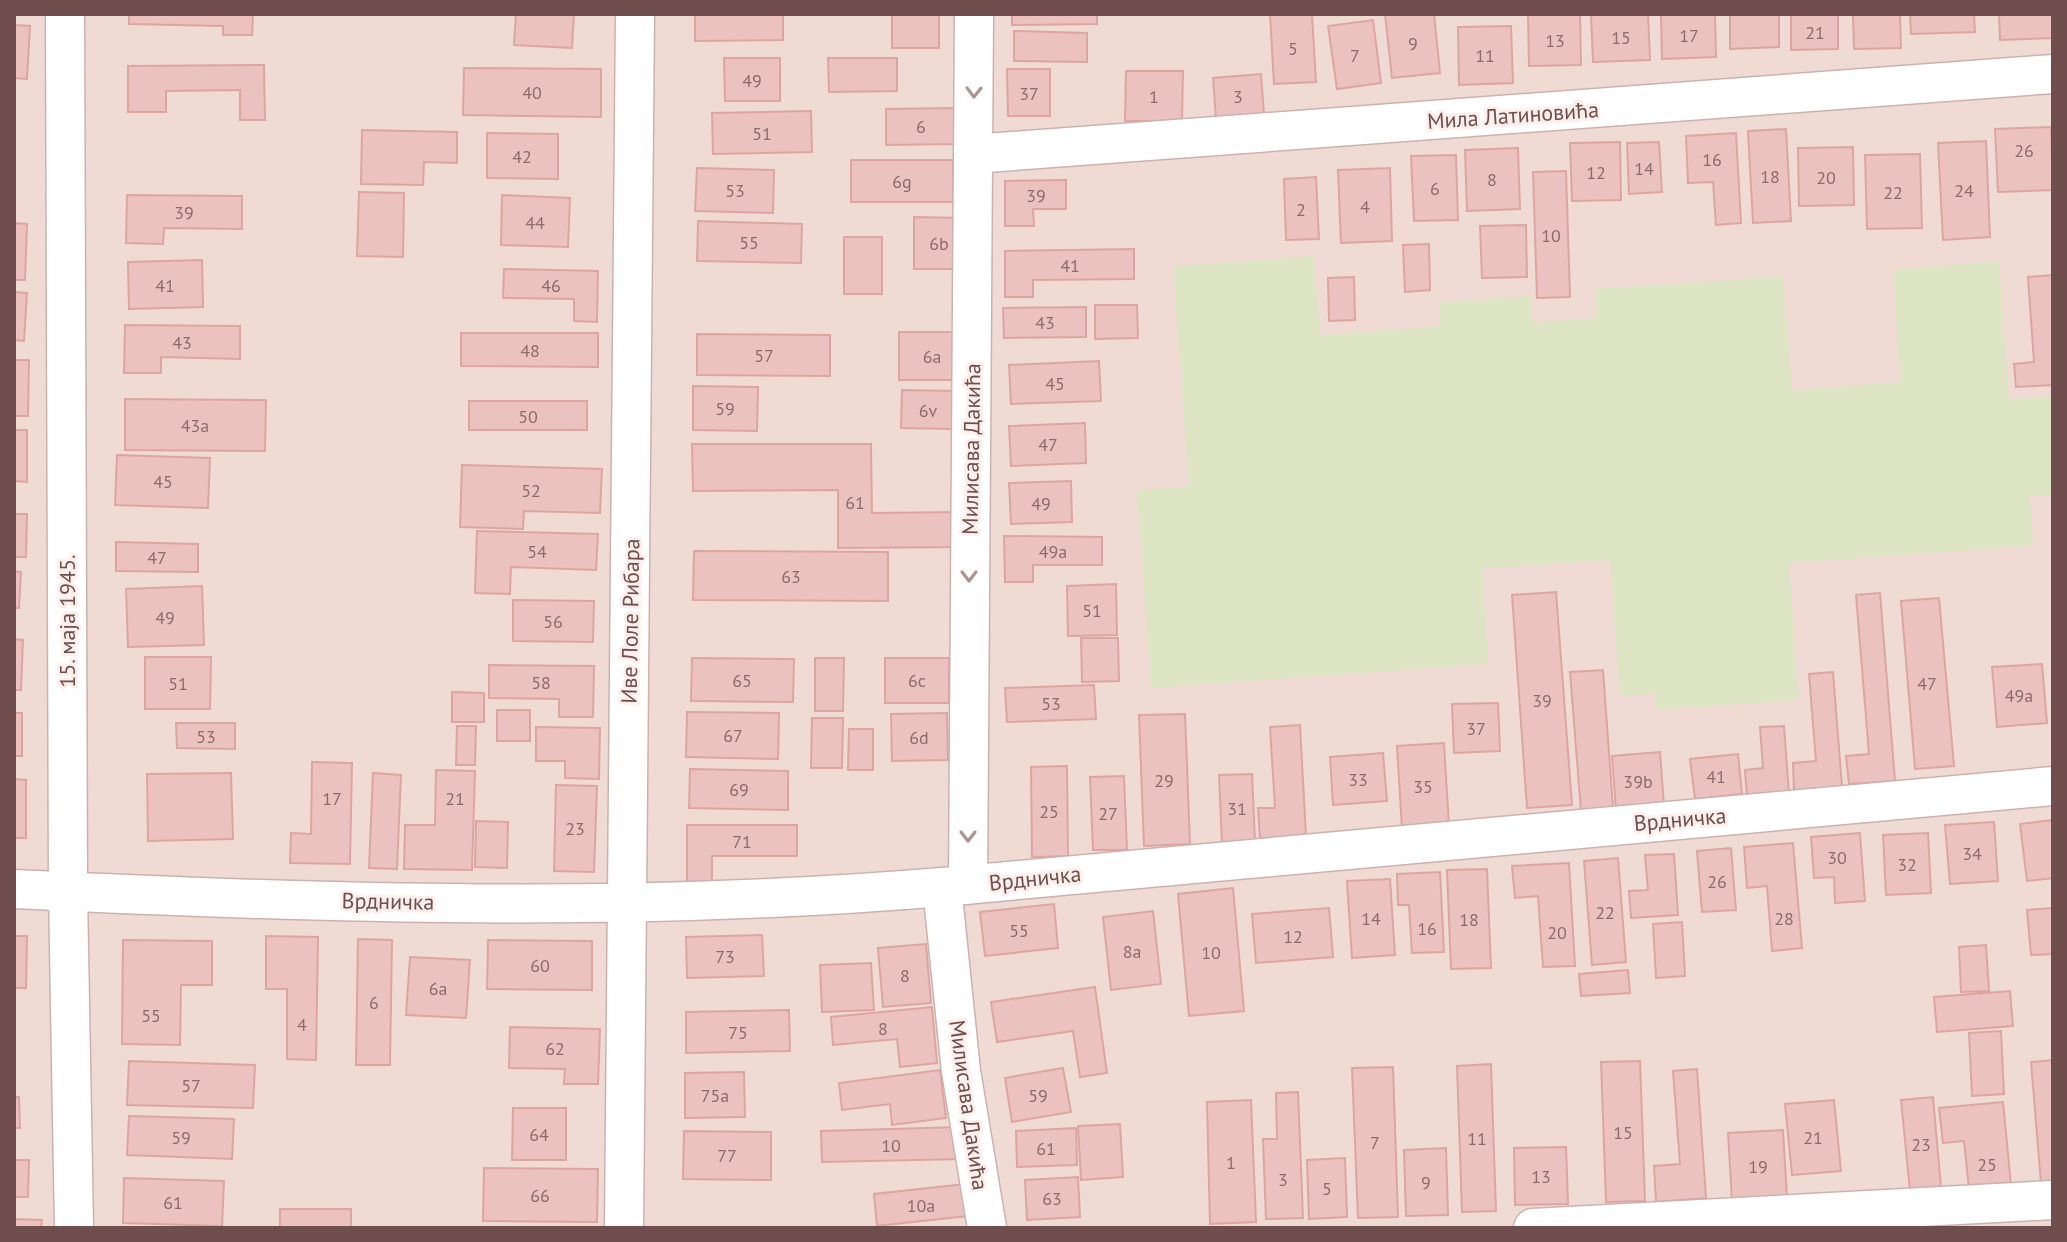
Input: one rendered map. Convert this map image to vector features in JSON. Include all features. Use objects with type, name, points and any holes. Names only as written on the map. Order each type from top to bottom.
[{"type":"street","name":"15. маја 1945.","points":[[65,14],[68,892],[74,1228]]},
{"type":"street","name":"Иве Лоле Рибара","points":[[624,1228],[635,14]]},
{"type":"street","name":"Милисава Дакића","points":[[974,14],[955,886],[961,1071],[987,1228]]},
{"type":"street","name":"Мила Латиновића","points":[[973,154],[2053,74]]},
{"type":"street","name":"Врдничка","points":[[14,889],[489,903],[627,903],[801,897],[955,886],[2053,786]]},
{"type":"street","points":[[1533,1228],[2053,1200]]},
{"type":"shaded area","points":[[14,14],[2053,14],[2053,1228],[14,1228]]},
{"type":"green space","points":[[1314,256],[1320,335],[1440,326],[1439,302],[1531,296],[1533,323],[1596,318],[1595,289],[1783,276],[1792,390],[1900,382],[1893,269],[1999,261],[2009,399],[2053,396],[2053,494],[2030,496],[2033,546],[1789,563],[1799,700],[1657,710],[1655,694],[1620,696],[1610,560],[1482,569],[1488,664],[1151,688],[1137,490],[1189,486],[1173,266]]},
{"type":"building","points":[[129,14],[253,14],[252,35],[223,35],[223,26],[129,24]]},
{"type":"building","points":[[516,14],[574,14],[572,48],[514,45]]},
{"type":"building","points":[[695,14],[783,14],[783,40],[695,41]]},
{"type":"building","points":[[892,14],[939,14],[939,48],[892,48]]},
{"type":"building","points":[[1012,14],[1097,14],[1097,24],[1012,25]]},
{"type":"building","points":[[1270,14],[1312,14],[1316,82],[1274,84]]},
{"type":"building","points":[[1385,14],[1434,14],[1440,73],[1392,78]]},
{"type":"building","points":[[1528,14],[1580,14],[1581,65],[1529,66]]},
{"type":"building","points":[[1591,14],[1648,14],[1650,60],[1593,62]]},
{"type":"building","points":[[1661,14],[1715,14],[1716,57],[1662,59]]},
{"type":"building","points":[[1730,14],[1779,14],[1779,47],[1730,49]]},
{"type":"building","points":[[1791,14],[1838,14],[1838,49],[1791,50]]},
{"type":"building","points":[[1853,14],[1900,14],[1901,48],[1854,49]]},
{"type":"building","points":[[1910,14],[1974,14],[1975,32],[1911,34]]},
{"type":"building","points":[[1999,14],[2053,14],[2053,38],[2000,40]]},
{"type":"building","points":[[1373,20],[1381,83],[1337,89],[1328,26]]},
{"type":"building","points":[[14,25],[30,26],[27,79],[14,78]]},
{"type":"building","points":[[1511,26],[1513,83],[1459,85],[1458,27]]},
{"type":"building","points":[[1014,31],[1087,33],[1087,62],[1014,61]]},
{"type":"building","points":[[724,58],[780,58],[780,101],[725,101]]},
{"type":"building","points":[[828,58],[897,58],[897,91],[829,92]]},
{"type":"building","points":[[264,65],[265,120],[240,120],[240,90],[166,91],[166,112],[128,112],[128,66]]},
{"type":"building","points":[[464,68],[601,69],[601,117],[463,115]]},
{"type":"building","points":[[1007,69],[1050,69],[1050,116],[1008,116]]},
{"type":"building","points":[[1126,71],[1183,71],[1182,121],[1125,121]]},
{"type":"building","points":[[1261,74],[1264,115],[1216,119],[1213,78]]},
{"type":"building","points":[[956,108],[956,144],[886,145],[886,109]]},
{"type":"building","points":[[811,111],[812,152],[713,154],[712,113]]},
{"type":"building","points":[[2051,127],[2053,190],[1998,192],[1995,129]]},
{"type":"building","points":[[1786,129],[1791,221],[1753,223],[1748,131]]},
{"type":"building","points":[[362,130],[457,132],[457,163],[424,162],[423,185],[361,184]]},
{"type":"building","points":[[487,133],[558,134],[558,179],[487,178]]},
{"type":"building","points":[[1736,133],[1741,223],[1716,225],[1713,182],[1688,183],[1686,136]]},
{"type":"building","points":[[1986,141],[1990,237],[1943,240],[1938,143]]},
{"type":"building","points":[[1620,142],[1621,200],[1572,201],[1570,143]]},
{"type":"building","points":[[1659,142],[1662,192],[1629,194],[1627,143]]},
{"type":"building","points":[[1853,147],[1854,205],[1799,206],[1798,148]]},
{"type":"building","points":[[1518,148],[1520,209],[1467,211],[1465,150]]},
{"type":"building","points":[[1920,154],[1922,228],[1867,229],[1865,155]]},
{"type":"building","points":[[1456,155],[1458,220],[1414,221],[1411,156]]},
{"type":"building","points":[[851,160],[953,160],[953,202],[851,202]]},
{"type":"building","points":[[697,168],[774,170],[773,213],[695,211]]},
{"type":"building","points":[[1390,168],[1392,241],[1341,243],[1338,170]]},
{"type":"building","points":[[1566,171],[1570,297],[1537,298],[1533,172]]},
{"type":"building","points":[[1316,177],[1319,239],[1286,240],[1284,179]]},
{"type":"building","points":[[1066,180],[1066,209],[1033,209],[1034,226],[1005,226],[1005,181]]},
{"type":"building","points":[[359,192],[404,193],[403,257],[357,256]]},
{"type":"building","points":[[127,195],[242,196],[242,229],[164,228],[163,244],[126,243]]},
{"type":"building","points":[[502,195],[570,198],[568,247],[501,245]]},
{"type":"building","points":[[914,217],[963,218],[963,269],[914,269]]},
{"type":"building","points":[[698,221],[802,224],[801,263],[697,261]]},
{"type":"building","points":[[14,223],[27,224],[25,280],[14,280]]},
{"type":"building","points":[[1526,225],[1527,277],[1482,278],[1480,226]]},
{"type":"building","points":[[844,237],[882,237],[882,294],[844,294]]},
{"type":"building","points":[[1429,244],[1430,290],[1405,292],[1403,245]]},
{"type":"building","points":[[1134,249],[1134,279],[1033,280],[1033,297],[1005,297],[1005,251]]},
{"type":"building","points":[[202,260],[203,307],[129,309],[128,262]]},
{"type":"building","points":[[504,269],[598,271],[597,322],[574,321],[574,299],[503,298]]},
{"type":"building","points":[[2053,275],[2053,385],[2016,387],[2014,364],[2034,362],[2028,277]]},
{"type":"building","points":[[1354,277],[1355,320],[1329,321],[1328,278]]},
{"type":"building","points":[[14,292],[27,293],[24,341],[14,340]]},
{"type":"building","points":[[1095,305],[1137,305],[1138,338],[1095,339]]},
{"type":"building","points":[[1086,307],[1086,337],[1004,338],[1003,308]]},
{"type":"building","points":[[125,325],[240,326],[240,359],[161,357],[161,373],[124,373]]},
{"type":"building","points":[[899,332],[964,332],[964,380],[899,380]]},
{"type":"building","points":[[461,333],[598,333],[598,367],[461,366]]},
{"type":"building","points":[[697,334],[830,335],[830,376],[697,375]]},
{"type":"building","points":[[14,360],[29,360],[28,416],[14,416]]},
{"type":"building","points":[[1099,361],[1101,401],[1011,404],[1009,365]]},
{"type":"building","points":[[693,386],[758,387],[757,431],[693,430]]},
{"type":"building","points":[[902,390],[956,391],[955,429],[901,428]]},
{"type":"building","points":[[125,399],[266,400],[265,451],[125,450]]},
{"type":"building","points":[[469,401],[587,401],[587,430],[469,430]]},
{"type":"building","points":[[1085,423],[1086,463],[1011,466],[1009,426]]},
{"type":"building","points":[[14,430],[27,430],[27,482],[14,481]]},
{"type":"building","points":[[692,444],[871,444],[872,513],[963,512],[963,547],[838,548],[838,490],[693,491]]},
{"type":"building","points":[[117,455],[210,458],[208,508],[115,505]]},
{"type":"building","points":[[462,465],[602,469],[600,513],[524,511],[523,529],[460,527]]},
{"type":"building","points":[[1071,481],[1072,522],[1011,524],[1009,483]]},
{"type":"building","points":[[14,514],[27,514],[26,557],[14,557]]},
{"type":"building","points":[[477,531],[598,534],[596,570],[511,567],[510,594],[475,593]]},
{"type":"building","points":[[1004,536],[1102,537],[1102,565],[1033,565],[1033,582],[1005,582]]},
{"type":"building","points":[[116,542],[198,544],[198,572],[116,571]]},
{"type":"building","points":[[694,551],[888,552],[888,601],[693,600]]},
{"type":"building","points":[[14,571],[21,572],[19,608],[14,608]]},
{"type":"building","points":[[1116,584],[1117,635],[1068,636],[1067,586]]},
{"type":"building","points":[[202,586],[204,645],[128,647],[126,589]]},
{"type":"building","points":[[1556,592],[1572,805],[1527,808],[1512,595]]},
{"type":"building","points":[[1880,593],[1895,781],[1849,784],[1846,756],[1869,754],[1856,595]]},
{"type":"building","points":[[1939,598],[1954,766],[1915,769],[1901,601]]},
{"type":"building","points":[[513,600],[594,601],[593,642],[513,641]]},
{"type":"building","points":[[1081,638],[1118,638],[1119,681],[1082,682]]},
{"type":"building","points":[[14,639],[23,640],[21,690],[14,690]]},
{"type":"building","points":[[145,657],[211,657],[210,709],[145,709]]},
{"type":"building","points":[[692,658],[794,659],[793,702],[691,701]]},
{"type":"building","points":[[815,658],[844,658],[843,711],[815,711]]},
{"type":"building","points":[[885,658],[949,658],[949,703],[885,703]]},
{"type":"building","points":[[2042,664],[2047,723],[1997,727],[1992,667]]},
{"type":"building","points":[[489,665],[594,666],[593,717],[559,717],[559,699],[489,698]]},
{"type":"building","points":[[1603,670],[1613,808],[1581,811],[1570,672]]},
{"type":"building","points":[[1833,672],[1842,787],[1794,791],[1793,763],[1816,761],[1809,674]]},
{"type":"building","points":[[1094,685],[1096,719],[1007,722],[1005,688]]},
{"type":"building","points":[[452,692],[484,693],[484,722],[452,722]]},
{"type":"building","points":[[1498,703],[1500,751],[1454,753],[1452,704]]},
{"type":"building","points":[[497,710],[530,710],[530,741],[497,741]]},
{"type":"building","points":[[687,712],[779,713],[778,759],[686,757]]},
{"type":"building","points":[[14,713],[22,713],[22,756],[14,756]]},
{"type":"building","points":[[947,713],[948,760],[892,761],[891,714]]},
{"type":"building","points":[[1185,714],[1190,844],[1144,846],[1139,715]]},
{"type":"building","points":[[812,718],[843,718],[842,768],[811,768]]},
{"type":"building","points":[[176,723],[235,723],[235,749],[177,748]]},
{"type":"building","points":[[1300,725],[1306,836],[1260,839],[1258,808],[1275,808],[1270,727]]},
{"type":"building","points":[[457,726],[476,726],[475,765],[456,765]]},
{"type":"building","points":[[1784,726],[1789,794],[1747,797],[1745,770],[1763,768],[1760,727]]},
{"type":"building","points":[[536,727],[600,728],[599,779],[565,778],[565,761],[536,761]]},
{"type":"building","points":[[849,729],[873,729],[873,770],[848,770]]},
{"type":"building","points":[[1444,743],[1449,826],[1402,829],[1397,746]]},
{"type":"building","points":[[1660,752],[1664,806],[1616,809],[1612,756]]},
{"type":"building","points":[[1383,753],[1387,801],[1333,805],[1330,757]]},
{"type":"building","points":[[1738,754],[1742,794],[1695,799],[1690,759]]},
{"type":"building","points":[[312,762],[352,763],[350,864],[290,863],[291,833],[311,834]]},
{"type":"building","points":[[1067,766],[1068,856],[1032,857],[1031,767]]},
{"type":"building","points":[[690,769],[788,771],[788,810],[689,808]]},
{"type":"building","points":[[436,770],[475,771],[472,870],[404,869],[405,825],[435,825]]},
{"type":"building","points":[[231,773],[233,839],[148,841],[147,774]]},
{"type":"building","points":[[373,773],[401,775],[397,869],[369,868]]},
{"type":"building","points":[[1252,774],[1255,842],[1222,843],[1219,775]]},
{"type":"building","points":[[1124,776],[1127,850],[1093,850],[1090,777]]},
{"type":"building","points":[[14,779],[26,780],[26,838],[14,838]]},
{"type":"building","points":[[556,785],[597,786],[594,872],[554,871]]},
{"type":"building","points":[[2053,820],[2053,878],[2027,881],[2020,824]]},
{"type":"building","points":[[476,821],[508,822],[507,868],[475,867]]},
{"type":"building","points":[[1994,822],[1998,881],[1950,884],[1945,825]]},
{"type":"building","points":[[687,825],[797,825],[797,856],[712,856],[712,884],[687,884]]},
{"type":"building","points":[[1860,833],[1865,901],[1835,903],[1834,877],[1814,878],[1811,837]]},
{"type":"building","points":[[1928,833],[1931,893],[1886,895],[1883,835]]},
{"type":"building","points":[[1793,843],[1802,948],[1772,951],[1767,886],[1747,888],[1744,847]]},
{"type":"building","points":[[1731,848],[1736,910],[1702,912],[1697,851]]},
{"type":"building","points":[[1674,854],[1678,915],[1631,918],[1629,891],[1648,890],[1645,855]]},
{"type":"building","points":[[1618,858],[1626,962],[1592,965],[1584,861]]},
{"type":"building","points":[[1569,863],[1575,966],[1543,967],[1538,896],[1515,898],[1512,866]]},
{"type":"building","points":[[1487,869],[1491,968],[1451,969],[1447,870]]},
{"type":"building","points":[[1440,872],[1444,952],[1412,953],[1409,905],[1398,905],[1397,874]]},
{"type":"building","points":[[1390,879],[1395,955],[1352,958],[1347,881]]},
{"type":"building","points":[[1233,888],[1244,1011],[1189,1016],[1178,894]]},
{"type":"building","points":[[1054,904],[1058,948],[985,956],[980,912]]},
{"type":"building","points":[[1329,908],[1333,957],[1256,963],[1252,914]]},
{"type":"building","points":[[2053,908],[2053,954],[2031,955],[2027,910]]},
{"type":"building","points":[[1153,911],[1161,984],[1111,990],[1103,917]]},
{"type":"building","points":[[1682,922],[1685,976],[1656,978],[1653,924]]},
{"type":"building","points":[[762,935],[764,976],[687,978],[686,937]]},
{"type":"building","points":[[14,936],[27,936],[26,988],[14,988]]},
{"type":"building","points":[[266,936],[318,937],[316,1060],[287,1059],[287,989],[266,989]]},
{"type":"building","points":[[358,939],[392,940],[390,1065],[356,1065]]},
{"type":"building","points":[[123,940],[212,941],[212,985],[181,985],[180,1045],[122,1044]]},
{"type":"building","points":[[488,940],[592,941],[592,990],[487,989]]},
{"type":"building","points":[[926,944],[931,1003],[883,1007],[878,948]]},
{"type":"building","points":[[1986,945],[1989,991],[1961,992],[1959,947]]},
{"type":"building","points":[[410,957],[470,960],[466,1018],[406,1015]]},
{"type":"building","points":[[871,963],[874,1010],[822,1012],[820,965]]},
{"type":"building","points":[[1628,970],[1630,993],[1581,996],[1579,974]]},
{"type":"building","points":[[1095,987],[1107,1073],[1080,1077],[1073,1031],[997,1042],[991,1002]]},
{"type":"building","points":[[2010,991],[2013,1026],[1937,1032],[1934,997]]},
{"type":"building","points":[[932,1007],[937,1063],[900,1067],[897,1039],[833,1045],[831,1017]]},
{"type":"building","points":[[789,1010],[790,1051],[686,1053],[686,1012]]},
{"type":"building","points":[[510,1027],[600,1029],[598,1084],[564,1084],[565,1069],[509,1068]]},
{"type":"building","points":[[2001,1031],[2004,1094],[1972,1096],[1969,1033]]},
{"type":"building","points":[[2053,1060],[2053,1182],[2041,1183],[2031,1062]]},
{"type":"building","points":[[129,1061],[255,1065],[253,1108],[127,1105]]},
{"type":"building","points":[[1640,1061],[1645,1201],[1606,1202],[1601,1062]]},
{"type":"building","points":[[1491,1064],[1496,1211],[1462,1212],[1457,1066]]},
{"type":"building","points":[[1393,1067],[1398,1217],[1358,1218],[1352,1068]]},
{"type":"building","points":[[1063,1068],[1071,1112],[1012,1122],[1005,1078]]},
{"type":"building","points":[[1697,1069],[1706,1198],[1656,1202],[1654,1166],[1680,1164],[1673,1071]]},
{"type":"building","points":[[940,1070],[946,1118],[892,1125],[890,1104],[842,1110],[839,1083]]},
{"type":"building","points":[[744,1072],[745,1117],[685,1118],[685,1073]]},
{"type":"building","points":[[1298,1092],[1303,1218],[1266,1219],[1263,1139],[1277,1139],[1276,1093]]},
{"type":"building","points":[[14,1097],[19,1097],[20,1128],[14,1128]]},
{"type":"building","points":[[1933,1097],[1941,1188],[1910,1191],[1901,1100]]},
{"type":"building","points":[[1251,1100],[1256,1222],[1210,1224],[1207,1102]]},
{"type":"building","points":[[1834,1100],[1841,1171],[1792,1175],[1785,1104]]},
{"type":"building","points":[[2003,1102],[2011,1185],[1969,1189],[1964,1141],[1943,1143],[1939,1108]]},
{"type":"building","points":[[513,1108],[566,1108],[566,1160],[512,1160]]},
{"type":"building","points":[[129,1116],[234,1119],[232,1159],[127,1155]]},
{"type":"building","points":[[1120,1124],[1123,1177],[1081,1180],[1078,1126]]},
{"type":"building","points":[[961,1127],[962,1159],[822,1162],[821,1131]]},
{"type":"building","points":[[1076,1128],[1077,1165],[1017,1167],[1016,1131]]},
{"type":"building","points":[[1783,1130],[1787,1198],[1732,1201],[1728,1133]]},
{"type":"building","points":[[684,1131],[771,1132],[771,1180],[683,1179]]},
{"type":"building","points":[[1566,1147],[1568,1204],[1515,1205],[1514,1148]]},
{"type":"building","points":[[1446,1148],[1448,1215],[1406,1216],[1404,1150]]},
{"type":"building","points":[[1345,1158],[1347,1217],[1309,1219],[1307,1160]]},
{"type":"building","points":[[14,1160],[29,1160],[28,1197],[14,1197]]},
{"type":"building","points":[[484,1168],[598,1169],[597,1222],[483,1221]]},
{"type":"building","points":[[1078,1177],[1080,1217],[1027,1220],[1025,1180]]},
{"type":"building","points":[[124,1178],[224,1181],[222,1226],[123,1223]]},
{"type":"building","points":[[965,1184],[968,1216],[877,1226],[874,1194]]},
{"type":"building","points":[[280,1209],[351,1209],[351,1228],[280,1228]]},
{"type":"building","points":[[14,1219],[42,1220],[41,1228],[14,1228]]}]
